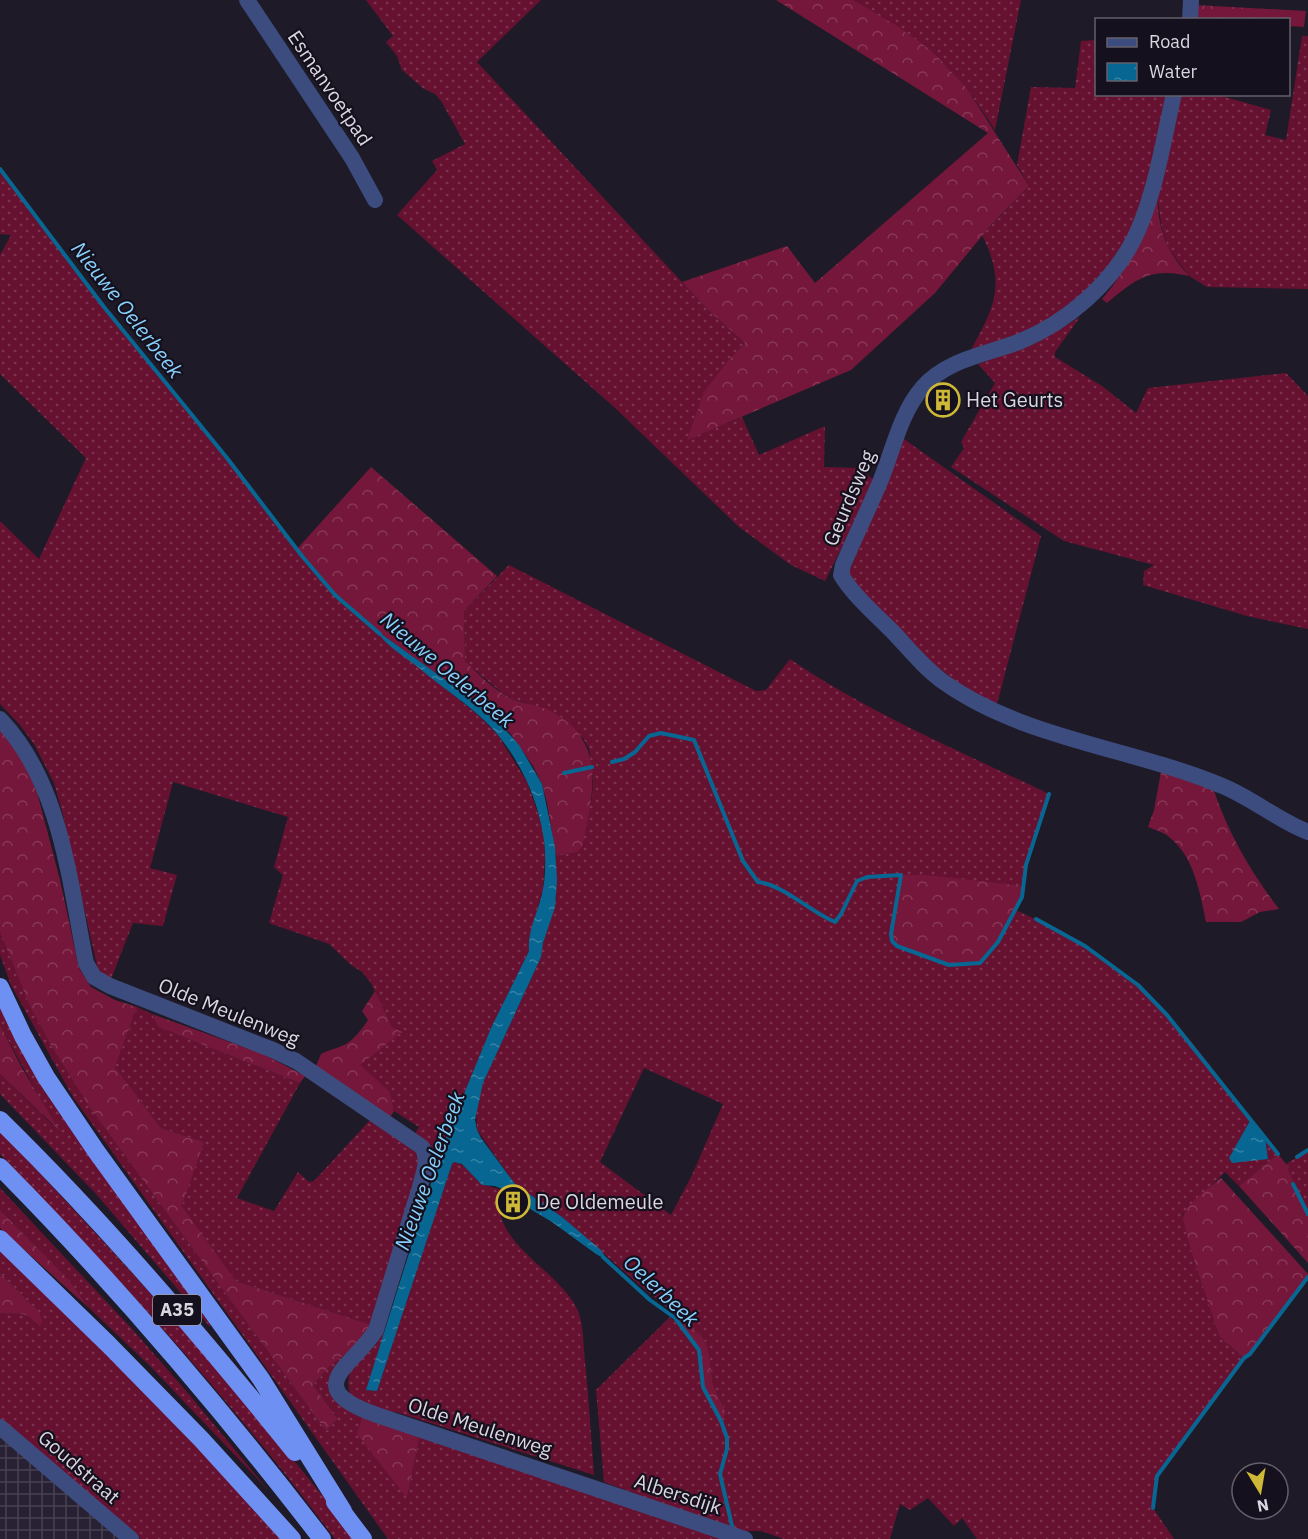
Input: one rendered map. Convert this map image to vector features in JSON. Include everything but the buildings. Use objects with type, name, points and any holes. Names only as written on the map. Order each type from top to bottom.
[{"type":"highway","name":"A35","points":[[0,987],[23,1036],[46,1077],[116,1179],[261,1379],[343,1511]]},
{"type":"highway","name":"A35","points":[[0,1120],[51,1170],[207,1343],[363,1539]]},
{"type":"highway","name":"A35","points":[[0,1167],[132,1307],[244,1440],[322,1539]]},
{"type":"highway","points":[[0,1239],[201,1439],[292,1539]]},
{"type":"street","name":"Esmanvoetpad","points":[[247,0],[352,158],[375,200]]},
{"type":"street","points":[[1190,18],[1191,0]]},
{"type":"street","name":"Geurdsweg","points":[[1174,96],[1150,196],[1134,239],[1118,263],[1086,299],[1052,326],[1009,346],[963,361],[923,386],[906,412],[879,483],[843,565],[841,575],[857,595],[929,669],[944,682],[980,704],[1048,730],[1220,784],[1288,824],[1308,832]]},
{"type":"street","name":"Olde Meulenweg","points":[[0,719],[22,745],[43,783],[63,855],[86,963],[94,977],[110,986],[296,1061],[412,1141],[425,1153],[425,1168],[420,1187],[376,1330],[369,1341],[339,1373],[337,1387],[343,1398],[354,1407],[597,1490]]},
{"type":"street","name":"Goudstraat","points":[[0,1426],[131,1539]]},
{"type":"street","name":"Albersdijk","points":[[597,1490],[745,1539]]},
{"type":"shaded area","points":[[366,0],[541,0],[477,62],[708,310],[745,343],[726,365],[687,439],[742,417],[759,455],[825,426],[824,467],[860,468],[875,481],[825,581],[791,565],[739,527],[614,407],[397,215],[437,170],[432,161],[465,144],[441,101],[402,70],[397,56],[386,42],[393,36]]},
{"type":"shaded area","points":[[853,0],[1021,0],[995,130],[966,87],[932,51]]},
{"type":"shaded area","points":[[1302,36],[1308,36],[1308,289],[1207,287],[1189,276],[1168,248],[1162,230],[1157,195],[1180,96],[1222,96],[1271,110],[1265,135],[1286,140]]},
{"type":"shaded area","points":[[1095,40],[1095,96],[1168,96],[1147,196],[1124,248],[1064,314],[967,357],[990,311],[996,284],[990,253],[982,235],[1029,186],[1017,165],[1031,87],[1075,88],[1081,41]]},
{"type":"shaded area","points":[[0,169],[104,307],[335,595],[378,634],[479,716],[498,735],[527,782],[540,819],[544,836],[545,858],[543,889],[529,940],[529,951],[491,1028],[438,1157],[430,1145],[414,1135],[419,1127],[394,1111],[390,1092],[359,1065],[392,1027],[371,983],[362,972],[329,944],[269,923],[283,875],[274,867],[288,817],[173,782],[150,868],[177,875],[163,926],[133,923],[111,979],[98,970],[54,783],[34,744],[0,704],[0,521],[39,559],[86,458],[0,374],[0,255],[11,235],[0,234]]},
{"type":"shaded area","points":[[1080,317],[1055,352],[1055,357],[1102,386],[1136,413],[1148,388],[1286,373],[1308,396],[1308,629],[1247,616],[1143,585],[1144,571],[1154,565],[1064,541],[951,467],[964,448],[961,442],[995,383],[978,364],[1039,341]]},
{"type":"shaded area","points":[[901,437],[1041,536],[996,708],[989,706],[936,666],[847,578]]},
{"type":"shaded area","points":[[509,565],[756,691],[766,690],[790,659],[883,714],[1049,794],[1026,865],[1024,886],[901,875],[891,934],[892,941],[897,946],[949,965],[980,963],[998,942],[1016,910],[1064,934],[1110,963],[1153,999],[1197,1049],[1251,1119],[1229,1158],[1268,1159],[1265,1137],[1278,1154],[1239,1186],[1225,1172],[1183,1214],[1191,1251],[1219,1336],[1244,1358],[1157,1476],[1153,1508],[1174,1539],[977,1539],[962,1518],[954,1526],[928,1498],[910,1510],[900,1504],[890,1539],[784,1539],[761,1531],[733,1531],[604,1482],[596,1390],[670,1317],[688,1334],[699,1350],[703,1387],[720,1420],[726,1413],[713,1385],[708,1348],[703,1338],[647,1285],[643,1288],[562,1217],[515,1184],[477,1130],[476,1110],[483,1083],[541,957],[556,897],[556,856],[577,852],[592,797],[593,781],[589,749],[583,738],[526,703],[512,699],[501,692],[465,662],[464,611]],"holes":[[[644,1068],[723,1104],[692,1175],[671,1215],[600,1162]]]},
{"type":"shaded area","points":[[0,932],[30,1007],[90,1108],[326,1431],[338,1419],[313,1385],[330,1366],[349,1351],[333,1383],[331,1391],[333,1397],[338,1404],[363,1416],[407,1498],[420,1435],[722,1539],[388,1539],[73,1097],[11,985],[0,955]]},
{"type":"shaded area","points":[[0,997],[98,1165],[210,1327],[96,1194],[0,1094],[0,1074],[56,1128],[0,1025]]},
{"type":"shaded area","points":[[137,1007],[152,1014],[158,1027],[300,1083],[237,1198],[274,1211],[298,1172],[309,1182],[314,1181],[371,1119],[423,1155],[372,1325],[236,1281],[182,1206],[203,1142],[161,1128],[115,1067]]},
{"type":"shaded area","points":[[0,1131],[228,1381],[356,1539],[335,1539],[256,1438],[174,1341],[0,1154]]},
{"type":"shaded area","points":[[1308,1150],[1308,1214],[1286,1164]]},
{"type":"shaded area","points":[[454,1162],[466,1168],[483,1184],[509,1192],[499,1207],[503,1222],[511,1236],[559,1285],[578,1311],[583,1336],[594,1475],[396,1412],[374,1410],[350,1395],[348,1380],[352,1369],[373,1348],[385,1330],[366,1390],[377,1391]]},
{"type":"shaded area","points":[[0,1188],[133,1330],[269,1491],[149,1365],[89,1308],[69,1280],[0,1210]]},
{"type":"shaded area","points":[[0,1249],[66,1309],[284,1539],[141,1539],[0,1419],[0,1313],[25,1315],[40,1327],[27,1300],[0,1273]]},
{"type":"shaded area","points":[[0,1317],[192,1539],[0,1539]]},
{"type":"green space","points":[[776,0],[853,0],[897,26],[932,51],[966,87],[1029,186],[991,225],[935,293],[851,370],[687,440],[704,392],[745,343],[708,310],[682,282],[787,246],[815,283],[988,133]]},
{"type":"green space","points":[[1195,5],[1306,11],[1304,27],[1290,26],[1290,18],[1194,18]]},
{"type":"green space","points":[[1157,195],[1159,219],[1165,239],[1174,257],[1189,276],[1164,273],[1144,277],[1107,303],[1102,299],[1128,262]]},
{"type":"green space","points":[[371,467],[497,576],[464,611],[465,661],[505,695],[556,714],[572,727],[583,741],[590,757],[592,792],[582,847],[577,852],[556,856],[542,784],[533,766],[510,733],[472,699],[377,631],[335,595],[297,549]]},
{"type":"green space","points":[[0,729],[26,765],[37,792],[60,880],[79,968],[91,987],[115,1000],[137,1007],[115,1067],[161,1128],[204,1142],[182,1206],[236,1281],[372,1325],[369,1335],[330,1366],[313,1385],[338,1419],[326,1431],[90,1108],[30,1007],[0,932]]},
{"type":"green space","points":[[1161,772],[1213,788],[1241,851],[1279,909],[1260,912],[1241,922],[1206,922],[1195,876],[1184,854],[1167,835],[1148,827],[1154,810]]},
{"type":"green space","points":[[901,875],[926,875],[1024,886],[1007,927],[980,963],[949,965],[897,946],[892,941],[891,934]]},
{"type":"green space","points":[[375,991],[392,1027],[402,1032],[360,1065],[390,1092],[394,1111],[389,1119],[316,1066],[321,1054],[347,1043],[360,1031],[368,1020],[362,1011]]},
{"type":"green space","points":[[152,1014],[263,1054],[305,1076],[300,1083],[158,1027]]},
{"type":"green space","points":[[0,1025],[22,1068],[59,1130],[0,1074]]},
{"type":"green space","points":[[1278,1154],[1286,1164],[1308,1214],[1308,1263],[1239,1186]]},
{"type":"green space","points":[[1221,1178],[1308,1274],[1250,1354],[1244,1358],[1219,1336],[1191,1251],[1183,1218],[1193,1202]]},
{"type":"green space","points":[[0,1210],[69,1280],[89,1308],[0,1228]]},
{"type":"green space","points":[[0,1273],[39,1312],[42,1320],[40,1327],[25,1315],[0,1313]]},
{"type":"green space","points":[[646,1284],[703,1338],[708,1348],[713,1385],[726,1413],[721,1421],[703,1387],[699,1350],[674,1313],[643,1288]]},
{"type":"green space","points":[[363,1416],[420,1435],[407,1498],[357,1434]]},
{"type":"water","points":[[377,631],[491,714],[519,745],[542,784],[555,847],[557,880],[555,907],[543,943],[541,957],[483,1083],[475,1120],[481,1138],[515,1184],[562,1217],[601,1250],[607,1260],[522,1204],[524,1202],[509,1192],[495,1186],[482,1185],[462,1164],[454,1162],[377,1391],[366,1390],[443,1145],[491,1028],[529,951],[530,935],[545,876],[545,847],[537,807],[527,782],[514,757],[498,735],[480,716],[390,646]]},
{"type":"water","points":[[1251,1119],[1265,1137],[1268,1159],[1232,1163],[1229,1158]]},
{"type":"waterway","name":"Nieuwe Oelerbeek","points":[[0,169],[104,307],[227,458],[302,556],[335,595],[380,634]]},
{"type":"waterway","points":[[612,762],[624,759],[635,752],[649,736],[661,733],[694,740],[743,861],[758,882],[787,893],[835,922],[857,881],[867,877],[901,875],[891,934],[892,941],[897,946],[949,965],[980,963],[998,942],[1022,897],[1026,865],[1049,794]]},
{"type":"waterway","points":[[564,773],[592,767]]},
{"type":"waterway","points":[[1036,919],[1085,946],[1138,985],[1167,1015],[1278,1154]]},
{"type":"waterway","points":[[1297,1157],[1308,1150]]},
{"type":"waterway","points":[[1293,1184],[1308,1214]]},
{"type":"waterway","name":"Oelerbeek","points":[[603,1257],[650,1300],[675,1318],[699,1350],[703,1387],[721,1421],[727,1438],[727,1449],[720,1474],[733,1530]]},
{"type":"waterway","points":[[1153,1508],[1157,1476],[1244,1358],[1250,1354],[1308,1277]]},
{"type":"place","name":"Het Geurts","points":[[943,400]]},
{"type":"place","name":"De Oldemeule","points":[[513,1202]]}]
